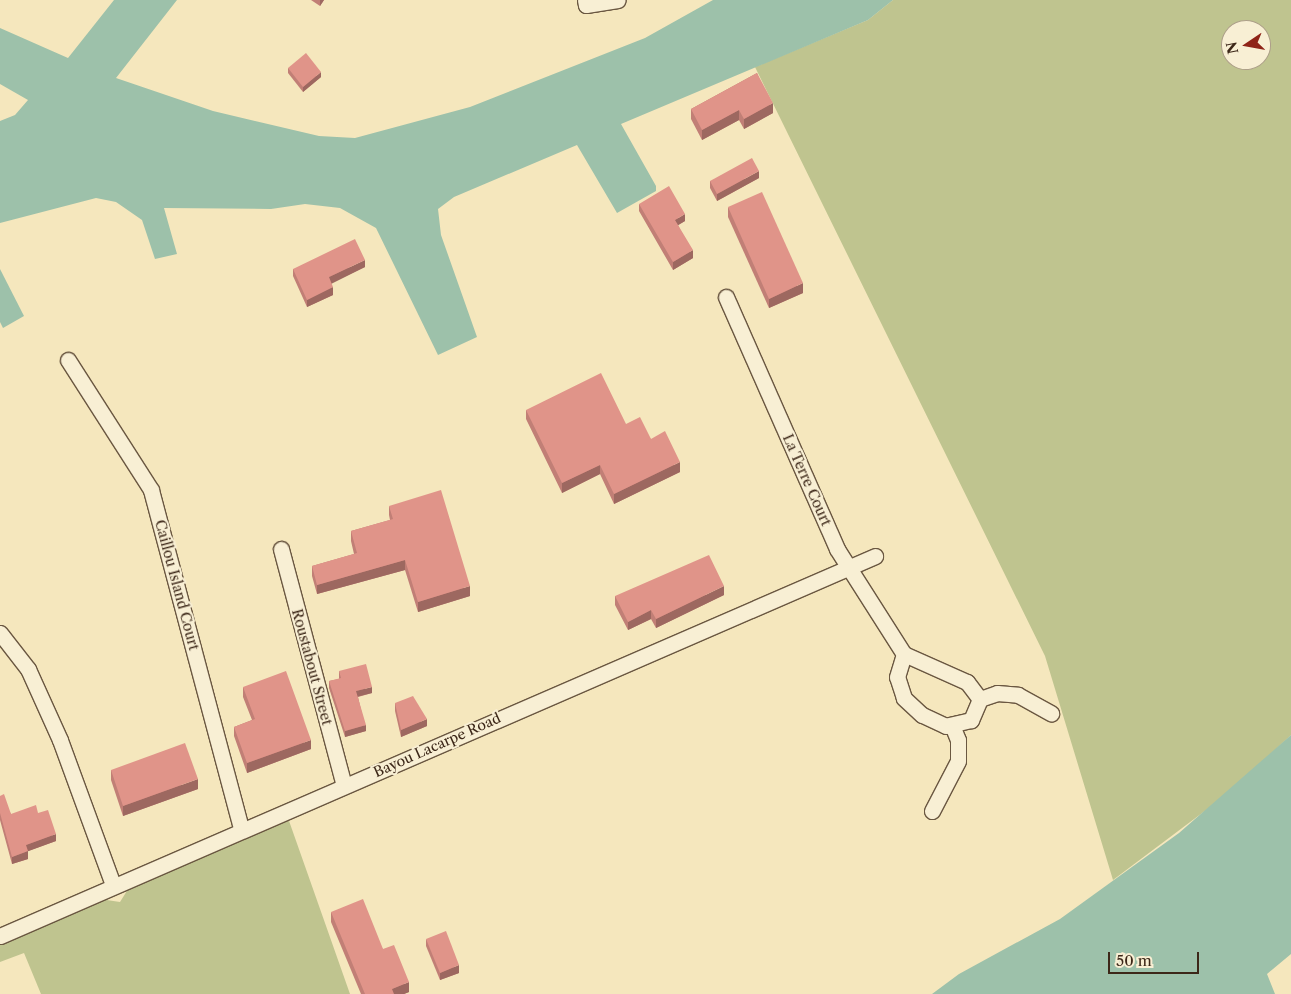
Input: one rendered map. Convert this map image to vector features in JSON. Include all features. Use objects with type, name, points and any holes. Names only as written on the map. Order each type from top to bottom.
[{"type":"street","points":[[585,0],[586,5],[618,0]]},
{"type":"street","name":"La Terre Court","points":[[726,297],[837,549],[850,565],[904,654]]},
{"type":"street","name":"Caillou Island Court","points":[[68,360],[151,490],[241,829]]},
{"type":"street","name":"Roustabout Street","points":[[281,549],[344,786]]},
{"type":"street","name":"Bayou Lacarpe Road","points":[[0,936],[241,829],[344,786],[850,565],[875,556]]},
{"type":"street","points":[[0,633],[28,669],[60,740],[113,885]]},
{"type":"street","points":[[980,699],[967,682],[904,654],[897,677],[904,698],[922,715],[952,725],[971,720],[980,699],[997,693],[1018,694],[1051,713]]},
{"type":"street","points":[[932,812],[951,783],[958,762],[958,740],[952,725]]},
{"type":"shaded area","points":[[114,0],[177,0],[116,78],[213,111],[319,136],[355,138],[470,107],[645,38],[713,0],[893,0],[868,20],[621,124],[656,186],[656,191],[617,213],[577,145],[454,197],[438,209],[441,235],[477,337],[438,355],[376,228],[340,208],[305,204],[271,209],[164,208],[177,254],[155,259],[142,220],[116,202],[96,198],[0,223],[0,121],[15,115],[28,100],[0,84],[0,28],[68,58]]},
{"type":"shaded area","points":[[893,0],[1291,0],[1291,735],[1230,792],[1113,880],[1045,656],[755,67],[868,20]]},
{"type":"shaded area","points":[[0,269],[24,316],[3,328],[0,322]]},
{"type":"shaded area","points":[[1291,735],[1291,954],[1267,974],[1275,994],[932,994],[959,974],[1060,919],[1179,833]]},
{"type":"shaded area","points":[[288,818],[350,994],[41,994],[24,953],[0,962],[0,942],[100,899],[120,902],[130,886]]},
{"type":"building","points":[[306,53],[321,72],[303,87],[288,68]]},
{"type":"building","points":[[757,73],[773,103],[744,119],[739,110],[702,130],[691,109]]},
{"type":"building","points":[[752,158],[759,171],[717,194],[710,181]]},
{"type":"building","points":[[669,186],[685,214],[675,220],[693,250],[673,262],[639,204]]},
{"type":"building","points":[[762,192],[803,283],[769,299],[728,207]]},
{"type":"building","points":[[355,239],[365,260],[329,277],[333,287],[307,300],[293,269]]},
{"type":"building","points":[[601,373],[626,424],[640,417],[651,439],[665,431],[680,462],[614,494],[600,465],[562,483],[526,410]]},
{"type":"building","points":[[441,490],[470,586],[418,602],[405,560],[317,585],[312,566],[357,553],[351,531],[393,519],[389,506]]},
{"type":"building","points":[[709,555],[724,586],[656,619],[651,610],[628,622],[615,596]]},
{"type":"building","points":[[366,664],[372,687],[356,691],[366,725],[345,731],[329,681],[341,678],[339,671]]},
{"type":"building","points":[[286,671],[311,740],[247,763],[234,727],[255,719],[243,687]]},
{"type":"building","points":[[413,696],[427,719],[401,730],[395,703]]},
{"type":"building","points":[[185,743],[198,779],[123,806],[111,770]]},
{"type":"building","points":[[4,794],[11,814],[36,805],[38,813],[48,810],[56,834],[26,845],[28,851],[12,857],[0,813],[0,796]]},
{"type":"building","points":[[363,899],[383,949],[394,945],[409,982],[392,989],[394,994],[365,994],[331,912]]},
{"type":"building","points":[[446,931],[459,965],[440,973],[426,939]]}]
